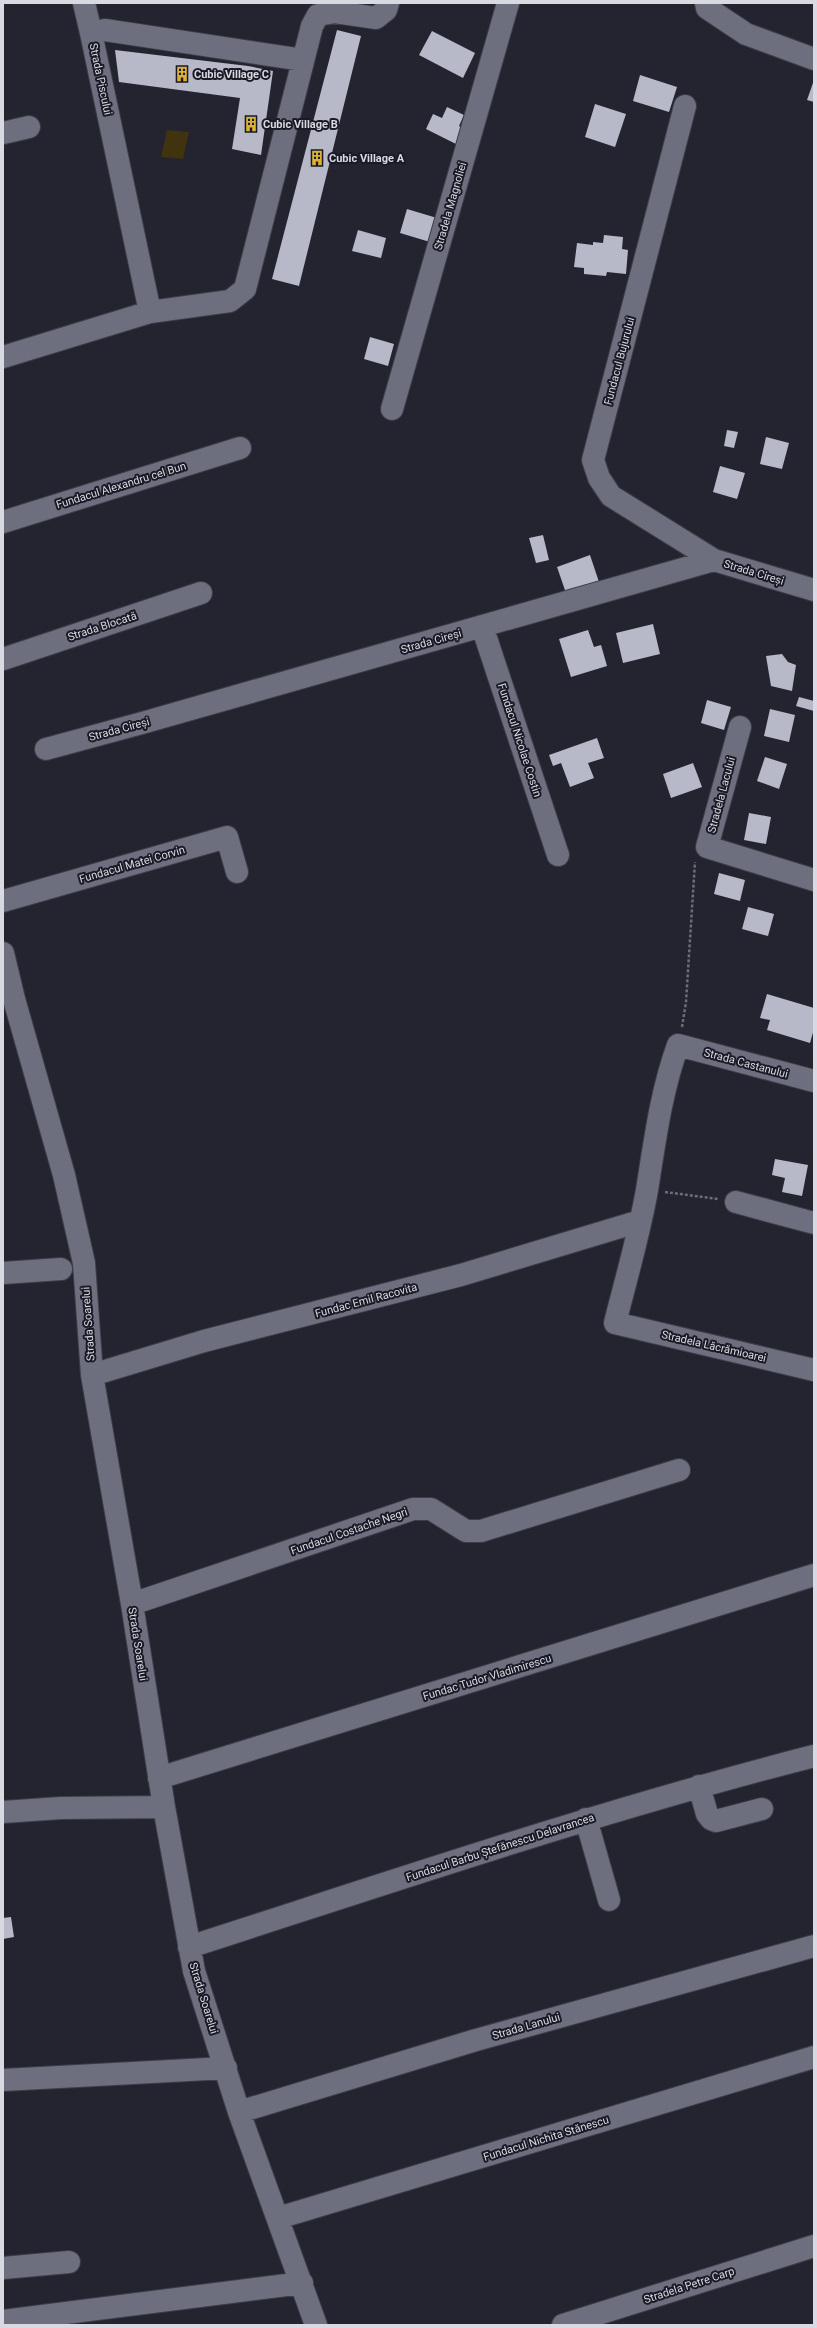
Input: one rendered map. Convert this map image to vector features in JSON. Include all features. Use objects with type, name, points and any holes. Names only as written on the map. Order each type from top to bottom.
[{"type":"street","points":[[84,3],[91,33]]},
{"type":"street","points":[[3,357],[150,312],[230,301],[245,289],[312,26],[318,15],[335,12],[376,18],[386,10],[388,3]]},
{"type":"street","name":"Stradela Magnoliei","points":[[392,409],[508,3]]},
{"type":"street","points":[[706,3],[707,8],[746,34],[814,59]]},
{"type":"street","name":"Strada Piscului","points":[[150,312],[91,33],[105,30],[303,60]]},
{"type":"street","name":"Fundacul Bujurului","points":[[686,106],[593,460],[599,478],[611,496],[714,560]]},
{"type":"street","points":[[3,133],[29,127]]},
{"type":"street","name":"Fundacul Alexandru cel Bun","points":[[3,522],[240,448]]},
{"type":"street","name":"Strada Cireși","points":[[46,749],[714,560],[814,590]]},
{"type":"street","name":"Strada Blocată","points":[[3,659],[201,593]]},
{"type":"street","name":"Fundacul Nicolae Costin","points":[[482,626],[558,855]]},
{"type":"street","name":"Stradela Lacului","points":[[740,727],[707,846],[814,880]]},
{"type":"street","name":"Fundacul Matei Corvin","points":[[3,901],[227,837],[237,872]]},
{"type":"street","name":"Strada Soarelui","points":[[3,953],[14,998],[64,1175],[84,1264],[92,1375],[132,1604],[159,1778],[194,1971],[239,2112],[316,2325]]},
{"type":"street","points":[[640,1221],[657,1119],[668,1074],[678,1045]]},
{"type":"street","name":"Strada Castanului","points":[[678,1045],[814,1081]]},
{"type":"street","points":[[736,1202],[814,1223]]},
{"type":"street","name":"Fundac Emil Racovita","points":[[92,1375],[204,1341],[461,1275],[640,1221]]},
{"type":"street","name":"Stradela Lăcrămioarei","points":[[640,1221],[615,1323],[814,1370]]},
{"type":"street","points":[[3,1273],[61,1270]]},
{"type":"street","name":"Fundacul Costache Negri","points":[[132,1604],[413,1509],[431,1509],[466,1531],[481,1531],[679,1470]]},
{"type":"street","name":"Fundac Tudor Vladimirescu","points":[[159,1778],[814,1575]]},
{"type":"street","name":"Fundacul Barbu Ștefănescu Delavrancea","points":[[189,1947],[586,1819],[698,1786],[814,1756]]},
{"type":"street","points":[[698,1786],[707,1814],[711,1819],[716,1820],[762,1809]]},
{"type":"street","points":[[3,1812],[61,1808],[164,1807]]},
{"type":"street","points":[[586,1819],[609,1900]]},
{"type":"street","name":"Strada Lanului","points":[[239,2112],[476,2040],[814,1946]]},
{"type":"street","name":"Fundacul Nichita Stănescu","points":[[278,2218],[814,2057]]},
{"type":"street","points":[[3,2080],[226,2068]]},
{"type":"street","name":"Stradela Petre Carp","points":[[563,2325],[814,2246]]},
{"type":"street","points":[[3,2268],[69,2262]]},
{"type":"street","points":[[3,2321],[302,2283]]},
{"type":"path","points":[[678,1045],[686,1002],[691,900],[696,857],[707,846]]},
{"type":"path","points":[[646,1191],[701,1196],[736,1202]]},
{"type":"shaded area","points":[[167,130],[189,132],[183,159],[161,157]]},
{"type":"building","name":"Cubic Village A","points":[[337,30],[361,36],[299,286],[272,279]]},
{"type":"building","points":[[432,31],[475,53],[463,78],[419,55]]},
{"type":"building","name":"Cubic Village C","points":[[115,50],[248,66],[273,71],[261,155],[232,149],[240,98],[119,82]]},
{"type":"building","points":[[640,75],[677,87],[669,112],[633,101]]},
{"type":"building","points":[[814,80],[814,102],[807,100]]},
{"type":"building","points":[[595,104],[626,114],[615,147],[585,137]]},
{"type":"building","points":[[447,107],[464,115],[459,126],[467,131],[460,146],[426,129],[433,114],[442,118]]},
{"type":"building","points":[[407,209],[437,218],[430,242],[400,233]]},
{"type":"building","points":[[358,230],[386,238],[381,258],[352,251]]},
{"type":"building","points":[[604,235],[623,237],[622,249],[628,250],[626,274],[607,272],[606,276],[584,274],[584,268],[574,267],[577,243],[593,245],[593,242],[603,243]]},
{"type":"building","points":[[370,337],[394,344],[388,366],[364,359]]},
{"type":"building","points":[[727,430],[738,432],[734,448],[724,446]]},
{"type":"building","points":[[766,437],[789,443],[782,469],[760,464]]},
{"type":"building","points":[[720,466],[745,473],[737,499],[713,492]]},
{"type":"building","points":[[543,535],[549,560],[536,563],[529,538]]},
{"type":"building","points":[[590,555],[600,585],[567,596],[557,567]]},
{"type":"building","points":[[653,624],[660,654],[623,663],[616,633]]},
{"type":"building","points":[[588,630],[594,647],[601,645],[607,666],[571,677],[559,639]]},
{"type":"building","points":[[782,654],[788,662],[796,665],[792,691],[771,686],[766,656]]},
{"type":"building","points":[[799,697],[814,701],[814,711],[796,706]]},
{"type":"building","points":[[707,700],[731,707],[724,730],[701,723]]},
{"type":"building","points":[[770,709],[795,715],[789,742],[764,736]]},
{"type":"building","points":[[597,738],[604,758],[588,763],[594,778],[570,787],[561,763],[553,766],[549,755]]},
{"type":"building","points":[[765,757],[787,764],[779,789],[757,781]]},
{"type":"building","points":[[693,763],[702,787],[671,798],[663,774]]},
{"type":"building","points":[[749,813],[771,817],[766,844],[744,840]]},
{"type":"building","points":[[719,873],[745,880],[740,901],[714,894]]},
{"type":"building","points":[[748,907],[774,914],[768,936],[742,929]]},
{"type":"building","points":[[767,994],[814,1008],[814,1029],[810,1043],[767,1030],[770,1020],[760,1018]]},
{"type":"building","points":[[775,1159],[808,1165],[802,1196],[782,1192],[785,1178],[772,1175]]},
{"type":"building","points":[[11,1917],[14,1937],[3,1939],[3,1918]]},
{"type":"place","name":"Cubic Village C","points":[[182,74]]},
{"type":"place","name":"Cubic Village B","points":[[251,124]]},
{"type":"place","name":"Cubic Village A","points":[[317,158]]}]
